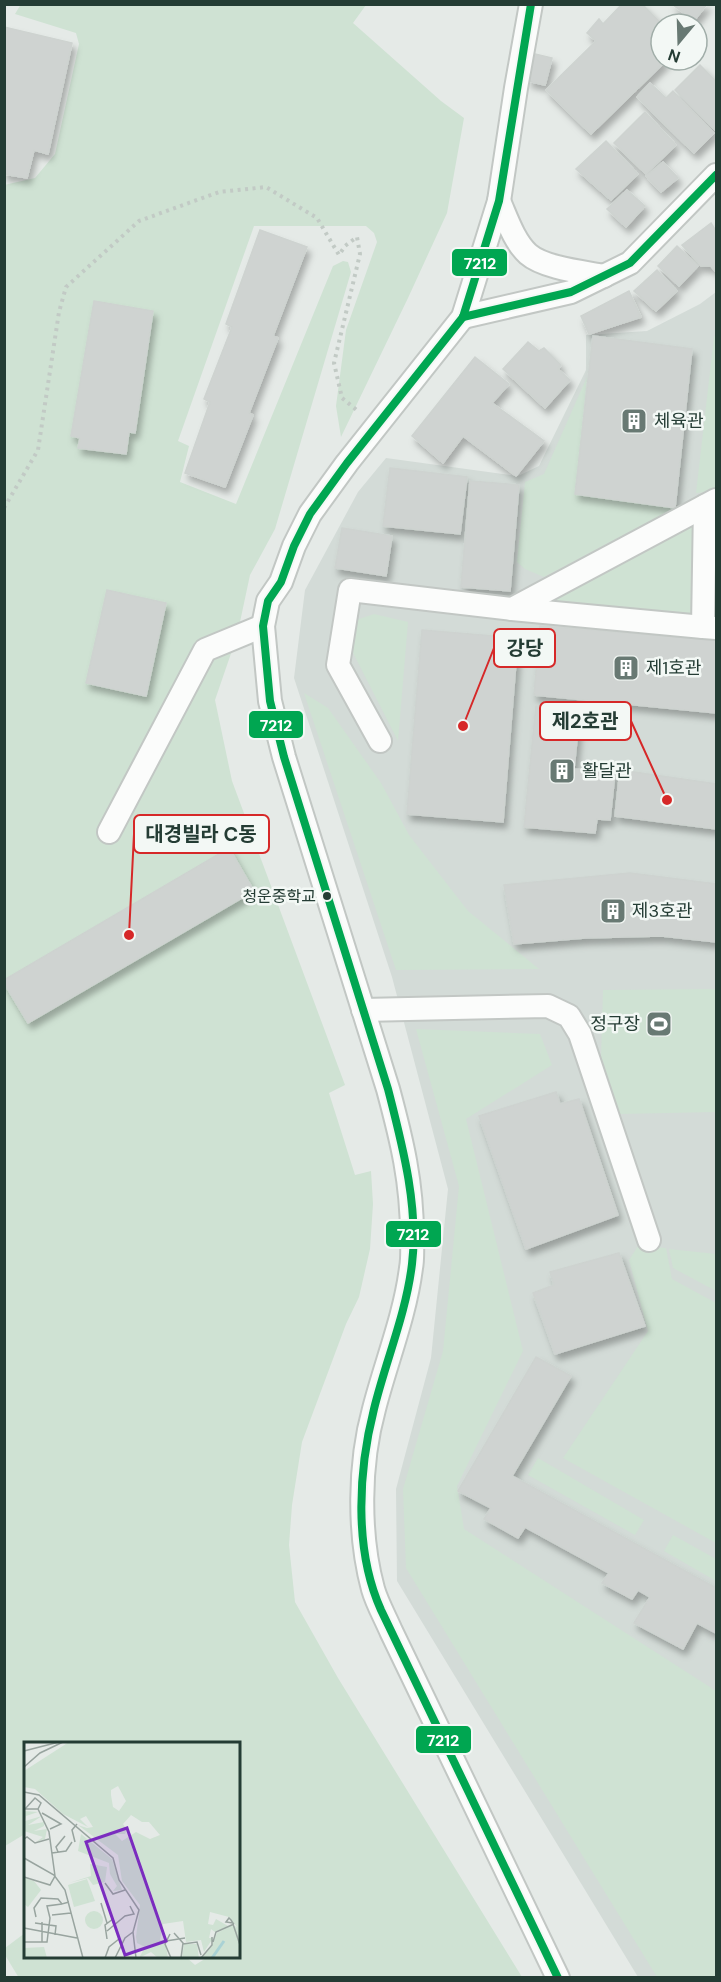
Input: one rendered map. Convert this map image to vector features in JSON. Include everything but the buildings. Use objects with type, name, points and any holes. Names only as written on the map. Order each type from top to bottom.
[{"type":"street","points":[[531,4],[499,201],[463,317],[376,426],[310,514],[280,582],[268,601],[263,626],[270,701],[284,757],[403,1145],[412,1201],[412,1268],[373,1411],[365,1453],[363,1502],[366,1546],[373,1589],[391,1631],[558,1977]]},
{"type":"street","points":[[463,317],[571,292],[630,263],[717,175]]},
{"type":"street","points":[[499,201],[512,232],[529,255],[558,268],[604,276]]},
{"type":"street","points":[[380,741],[338,665],[350,590],[512,609],[710,628],[711,503],[512,609]]},
{"type":"street","points":[[109,832],[205,650],[263,626]]},
{"type":"street","points":[[363,1010],[548,1006],[569,1016],[580,1035],[649,1240]]},
{"type":"path","points":[[4,508],[38,450],[59,312],[66,287],[139,221],[219,192],[266,187],[317,218],[339,255],[345,246],[357,237],[360,254],[334,363],[342,398],[376,426]]},
{"type":"shaded area","points":[[716,292],[716,1977],[638,1977],[397,1581],[396,1489],[431,1358],[448,1189],[392,977],[294,678],[305,590],[358,492],[386,458],[518,476],[539,466],[586,370],[586,335],[647,331],[700,304]]},
{"type":"green space","points":[[21,4],[366,5],[353,23],[441,101],[464,118],[447,213],[341,437],[336,406],[346,330],[377,242],[374,233],[366,226],[254,226],[178,441],[189,446],[180,482],[236,504],[333,266],[343,261],[348,262],[351,272],[275,529],[250,575],[237,636],[215,700],[232,781],[345,1085],[329,1093],[355,1175],[371,1171],[373,1204],[370,1249],[359,1297],[346,1324],[302,1442],[292,1505],[289,1545],[295,1602],[338,1678],[522,1977],[19,1978],[5,1955],[5,1948],[24,1934],[24,1958],[187,1958],[195,1965],[206,1958],[240,1958],[240,1742],[24,1742],[24,1835],[5,1846],[4,185],[35,178],[55,154],[79,44],[76,33],[15,14]]},
{"type":"green space","points":[[716,334],[716,491],[696,493],[714,337]]},
{"type":"green space","points":[[587,377],[575,494],[676,507],[544,577],[525,569],[517,562],[525,482],[544,474]]},
{"type":"green space","points":[[700,514],[697,622],[527,605]]},
{"type":"green space","points":[[374,614],[408,622],[398,741],[347,641],[356,620]]},
{"type":"green space","points":[[304,693],[328,708],[381,783],[409,835],[468,911],[539,969],[396,970]]},
{"type":"green space","name":"정구장","points":[[716,989],[716,1112],[619,1114],[601,1059],[603,990]]},
{"type":"green space","points":[[416,1029],[540,1034],[552,1065],[466,1119],[523,1351],[457,1486],[464,1529],[716,1691],[716,1977],[657,1977],[406,1568],[403,1489],[443,1351],[459,1186]]},
{"type":"green space","points":[[638,1246],[666,1248],[672,1279],[716,1303],[716,1543],[563,1458],[648,1331],[629,1260]]},
{"type":"green space","points":[[669,1249],[716,1254],[716,1291],[673,1268]]},
{"type":"green space","points":[[538,1458],[644,1520],[635,1535],[528,1475]]},
{"type":"green space","points":[[673,1535],[716,1559],[716,1581],[664,1551]]},
{"type":"transit line","name":"7212","points":[[531,4],[499,201],[463,317],[347,463],[310,514],[294,546],[281,582],[268,601],[263,626],[270,701],[284,757],[388,1089],[404,1154],[411,1198],[414,1242],[409,1283],[401,1319],[374,1409],[365,1459],[361,1511],[366,1562],[381,1610],[558,1978]]},
{"type":"transit line","name":"7212","points":[[463,317],[571,292],[630,263],[716,175]]},
{"type":"place","name":"체육관","points":[[634,421]]},
{"type":"place","name":"제1호관","points":[[626,668]]},
{"type":"place","name":"강당","points":[[463,726]]},
{"type":"place","name":"활달관","points":[[562,771]]},
{"type":"place","name":"제2호관","points":[[667,800]]},
{"type":"place","name":"청운중학교","points":[[327,896]]},
{"type":"place","name":"제3호관","points":[[613,911]]},
{"type":"place","name":"대경빌라 C동","points":[[129,935]]},
{"type":"place","name":"정구장","points":[[659,1024]]}]
